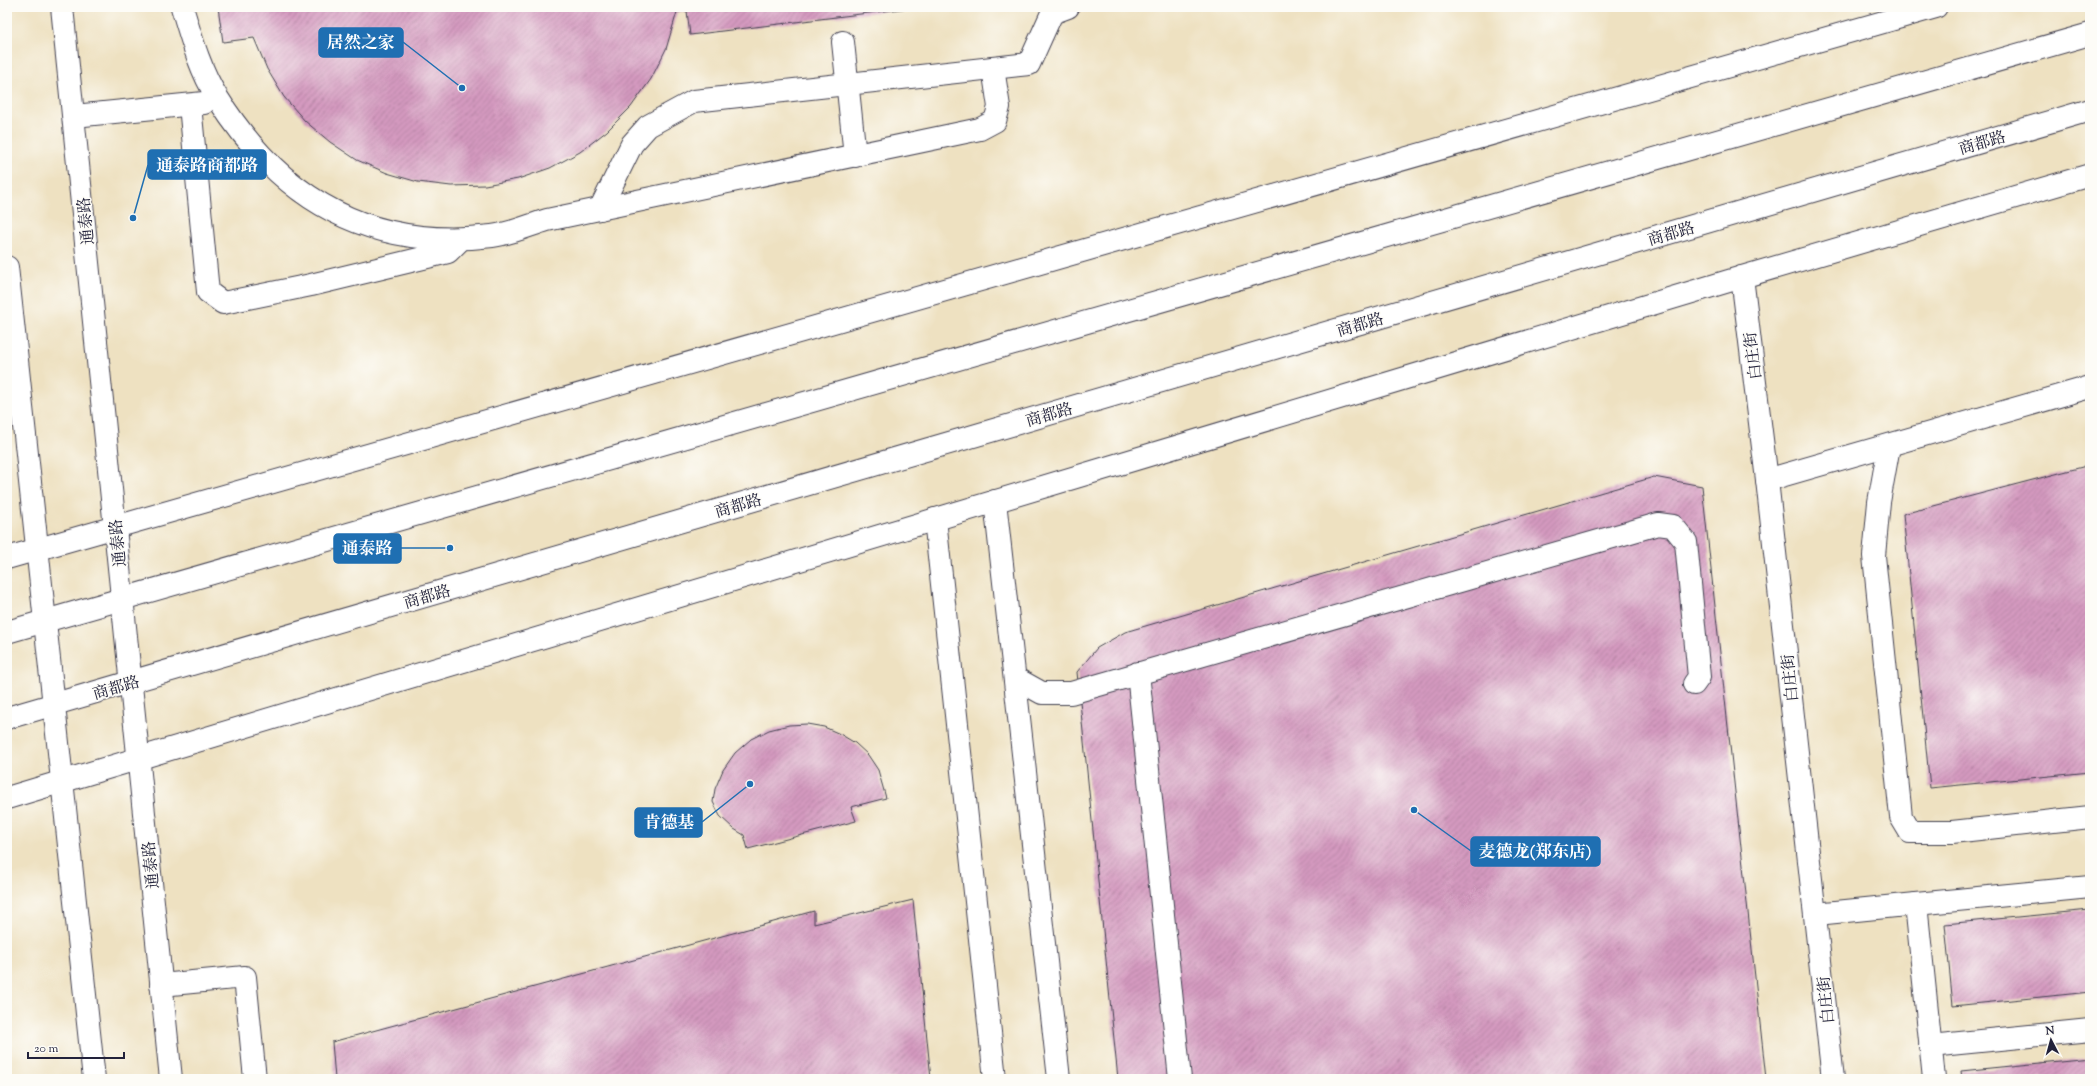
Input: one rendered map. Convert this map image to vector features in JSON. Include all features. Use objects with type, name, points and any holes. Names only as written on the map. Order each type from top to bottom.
[{"type":"street","name":"通泰路","points":[[62,7],[171,1079]]},
{"type":"street","points":[[182,7],[194,47],[220,102],[245,137],[284,178],[330,210],[382,231],[438,240],[494,236],[547,220],[953,136],[980,129],[995,121],[999,107],[993,68]]},
{"type":"street","points":[[600,209],[632,144],[648,126],[694,101],[1029,64],[1052,13],[1068,7]]},
{"type":"street","points":[[7,558],[1936,7]]},
{"type":"street","points":[[7,632],[2090,34]]},
{"type":"street","points":[[843,42],[855,156]]},
{"type":"street","points":[[74,116],[220,102]]},
{"type":"street","points":[[190,105],[208,292],[223,304],[311,285],[448,252],[463,238]]},
{"type":"street","name":"商都路","points":[[7,718],[2090,110]]},
{"type":"street","points":[[7,798],[1742,277],[2090,175]]},
{"type":"street","points":[[7,267],[10,325],[37,549],[94,1079]]},
{"type":"street","name":"白庄街","points":[[1742,277],[1767,480],[1833,1079]]},
{"type":"street","points":[[1767,480],[2090,387]]},
{"type":"street","points":[[1889,446],[1879,502],[1874,556],[1902,817],[1910,832],[1952,832],[2090,816]]},
{"type":"street","points":[[995,501],[1059,1079]]},
{"type":"street","points":[[935,520],[995,1079]]},
{"type":"street","points":[[1015,678],[1042,693],[1072,693],[1658,524],[1673,526],[1686,542],[1699,677],[1694,684]]},
{"type":"street","points":[[1138,673],[1180,1079]]},
{"type":"street","points":[[1816,914],[2090,887]]},
{"type":"street","points":[[1916,904],[1934,1079]]},
{"type":"street","points":[[161,985],[245,977],[255,1079]]},
{"type":"street","points":[[1930,1046],[2090,1030]]},
{"type":"building","points":[[218,7],[909,8],[690,35],[687,11],[677,12],[666,49],[651,79],[631,107],[607,131],[580,152],[550,168],[518,179],[485,185],[451,186],[418,182],[387,173],[357,160],[330,142],[305,121],[284,97],[267,69],[254,38],[223,42]]},
{"type":"building","points":[[2090,465],[2090,772],[1930,788],[1903,514]]},
{"type":"building","points":[[1654,477],[1702,486],[1766,1079],[1118,1079],[1077,672],[1097,648],[1125,632]]},
{"type":"building","points":[[807,724],[824,727],[840,734],[855,743],[868,755],[878,770],[886,798],[851,807],[856,821],[748,849],[744,835],[734,829],[720,816],[713,802],[715,789],[723,770],[735,753],[751,739],[769,730],[789,725]]},
{"type":"building","points":[[913,900],[931,1079],[335,1079],[332,1042],[814,911],[814,924]]},
{"type":"building","points":[[2090,910],[2090,992],[1953,1006],[1945,924]]},
{"type":"building","points":[[2090,1058],[2090,1079],[1962,1079],[1961,1071]]},
{"type":"place","name":"居然之家","points":[[462,88]]},
{"type":"place","name":"通泰路商都路","points":[[133,218]]},
{"type":"place","name":"通泰路","points":[[450,548]]},
{"type":"place","name":"肯德基","points":[[750,784]]},
{"type":"place","name":"麦德龙(郑东店)","points":[[1414,810]]}]
